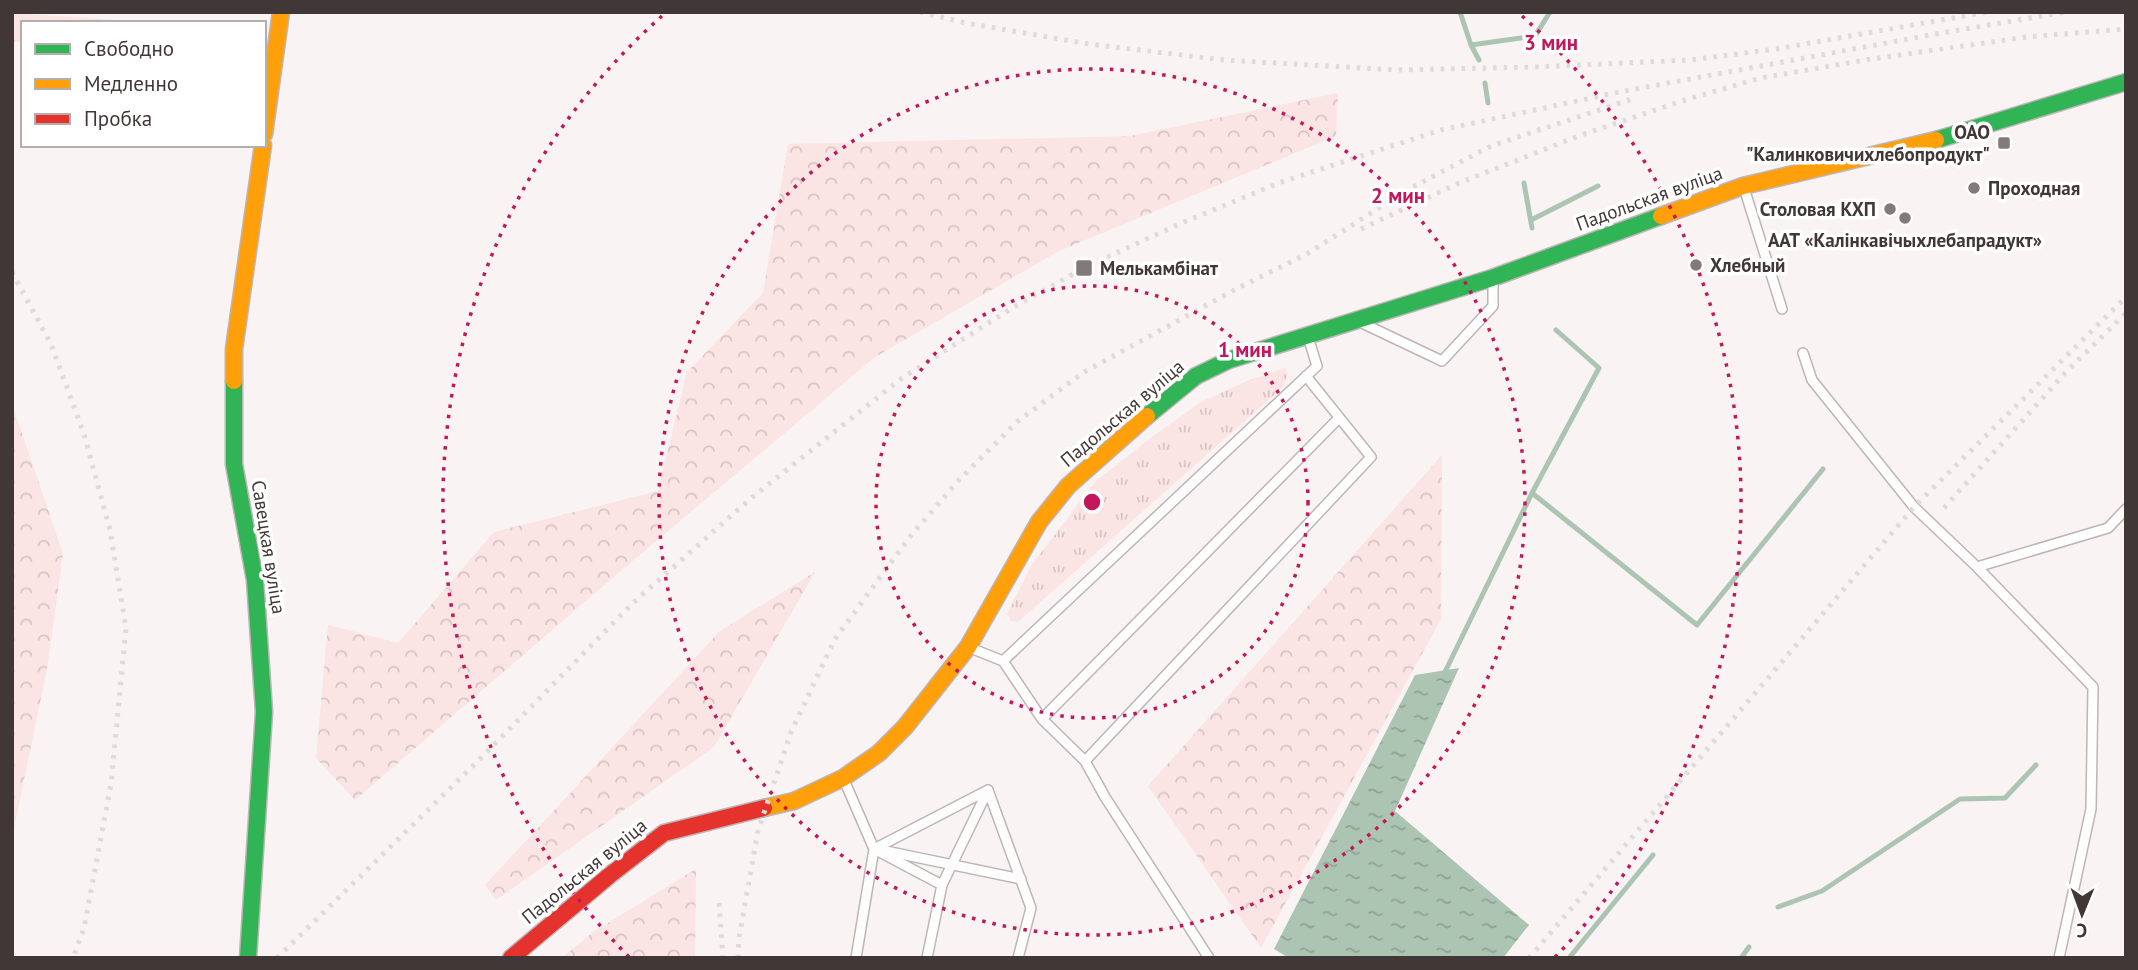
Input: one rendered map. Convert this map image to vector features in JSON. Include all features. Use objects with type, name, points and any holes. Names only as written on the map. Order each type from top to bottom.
[{"type":"main road","points":[[266,120],[281,12]]},
{"type":"main road","name":"Падольская вуліца","points":[[511,958],[664,833],[794,801],[843,778],[879,753],[905,727],[968,647],[1039,522],[1077,478],[1132,428],[1196,376],[1229,360],[1493,278],[1743,186],[1955,135],[2126,82]]},
{"type":"main road","name":"Савецкая вуліца","points":[[248,958],[264,712],[255,580],[234,464],[234,349],[263,147]]},
{"type":"lane","points":[[1743,186],[1782,309]]},
{"type":"lane","points":[[1357,320],[1442,361],[1493,306],[1493,278]]},
{"type":"lane","points":[[1003,661],[1317,366],[1307,336]]},
{"type":"lane","points":[[1803,353],[1812,380],[1914,507],[1977,566],[2093,687],[2091,809],[2059,958]]},
{"type":"lane","points":[[1085,761],[1371,457],[1306,376]]},
{"type":"lane","points":[[1042,719],[1339,418]]},
{"type":"lane","points":[[1977,566],[2108,528],[2126,509]]},
{"type":"lane","points":[[968,647],[1003,661],[1042,719],[1085,761],[1105,797],[1209,958]]},
{"type":"lane","points":[[843,778],[874,849],[856,958]]},
{"type":"lane","points":[[874,849],[988,790]]},
{"type":"lane","points":[[927,958],[942,885],[988,790]]},
{"type":"lane","points":[[988,790],[1031,908],[1018,958]]},
{"type":"lane","points":[[874,849],[1021,879]]},
{"type":"lane","points":[[874,849],[942,885]]},
{"type":"green space","points":[[12,13],[130,21],[21,21],[21,42],[12,42]]},
{"type":"green space","points":[[1338,93],[1336,136],[1059,251],[875,357],[617,574],[355,800],[316,758],[328,625],[398,643],[494,532],[658,491],[687,372],[763,293],[788,144],[1130,136]]},
{"type":"green space","points":[[1285,368],[1288,374],[1283,387],[1018,622],[1011,621],[1007,614],[1031,566],[1095,482],[1201,402],[1247,381]]},
{"type":"green space","points":[[12,404],[63,554],[47,669],[12,838]]},
{"type":"green space","points":[[1442,455],[1441,619],[1261,948],[1148,786]]},
{"type":"green space","points":[[815,572],[714,747],[496,900],[485,885],[720,631]]},
{"type":"green space","points":[[696,869],[695,958],[562,958],[593,932]]},
{"type":"water","points":[[1459,668],[1395,811],[1529,925],[1503,958],[1289,958],[1274,949],[1415,675]]},
{"type":"waterway","points":[[1460,12],[1479,60]]},
{"type":"waterway","points":[[1471,45],[1535,36],[1550,12]]},
{"type":"waterway","points":[[1485,83],[1488,103]]},
{"type":"waterway","points":[[1524,183],[1532,228]]},
{"type":"waterway","points":[[1531,220],[1598,186]]},
{"type":"waterway","points":[[1443,676],[1532,493],[1599,368],[1556,330]]},
{"type":"waterway","points":[[1532,493],[1697,625],[1823,469]]},
{"type":"waterway","points":[[1778,907],[1822,891],[1960,799],[2005,798],[2036,765]]},
{"type":"waterway","points":[[1569,958],[1653,855]]},
{"type":"waterway","points":[[1741,958],[1749,947]]},
{"type":"railway","points":[[920,12],[966,23],[1089,44],[1224,60],[1396,70],[1690,60],[1776,49],[1987,12]]},
{"type":"railway","points":[[277,958],[479,760],[633,603],[750,499],[902,378],[1012,308],[1084,268],[1179,224],[1284,181],[1441,130],[1619,92],[2066,12]]},
{"type":"railway","points":[[1361,229],[1459,183],[1581,135],[1761,78],[2026,37],[2126,29]]},
{"type":"railway","points":[[738,958],[739,938],[758,831],[791,732],[835,639],[909,538],[958,481],[1018,421],[1084,372],[1238,288],[1307,254],[1407,190],[1491,146],[1632,99]]},
{"type":"railway","points":[[12,272],[51,344],[84,434],[110,530],[126,628],[111,784],[84,928],[73,958]]},
{"type":"railway","points":[[1529,958],[1914,507],[2126,297]]},
{"type":"railway","points":[[1944,508],[2066,372],[2126,313]]},
{"type":"railway","points":[[719,903],[723,958]]},
{"type":"traffic: fast","points":[[1936,140],[2126,82]]},
{"type":"traffic: fast","points":[[1147,416],[1196,376],[1229,360],[1492,278],[1661,216]]},
{"type":"traffic: fast","points":[[234,381],[234,464],[255,580],[264,712],[248,958]]},
{"type":"traffic: slow","points":[[266,120],[281,12]]},
{"type":"traffic: slow","points":[[1661,216],[1743,186],[1936,140]]},
{"type":"traffic: slow","points":[[234,381],[234,349],[263,147]]},
{"type":"traffic: slow","points":[[764,808],[794,801],[843,778],[879,753],[905,727],[968,647],[1039,522],[1068,486],[1147,416]]},
{"type":"traffic: jam","points":[[511,958],[664,833],[764,808]]},
{"type":"place","name":"ОАО \"Калинковичихлебопродукт\"","points":[[2004,143]]},
{"type":"place","name":"Проходная","points":[[1974,188]]},
{"type":"place","name":"Столовая КХП","points":[[1890,209]]},
{"type":"place","name":"ААТ «Калінкавічыхлебапрадукт»","points":[[1905,218]]},
{"type":"place","name":"Хлебный","points":[[1696,265]]},
{"type":"place","name":"Мелькамбінат","points":[[1084,268]]}]
